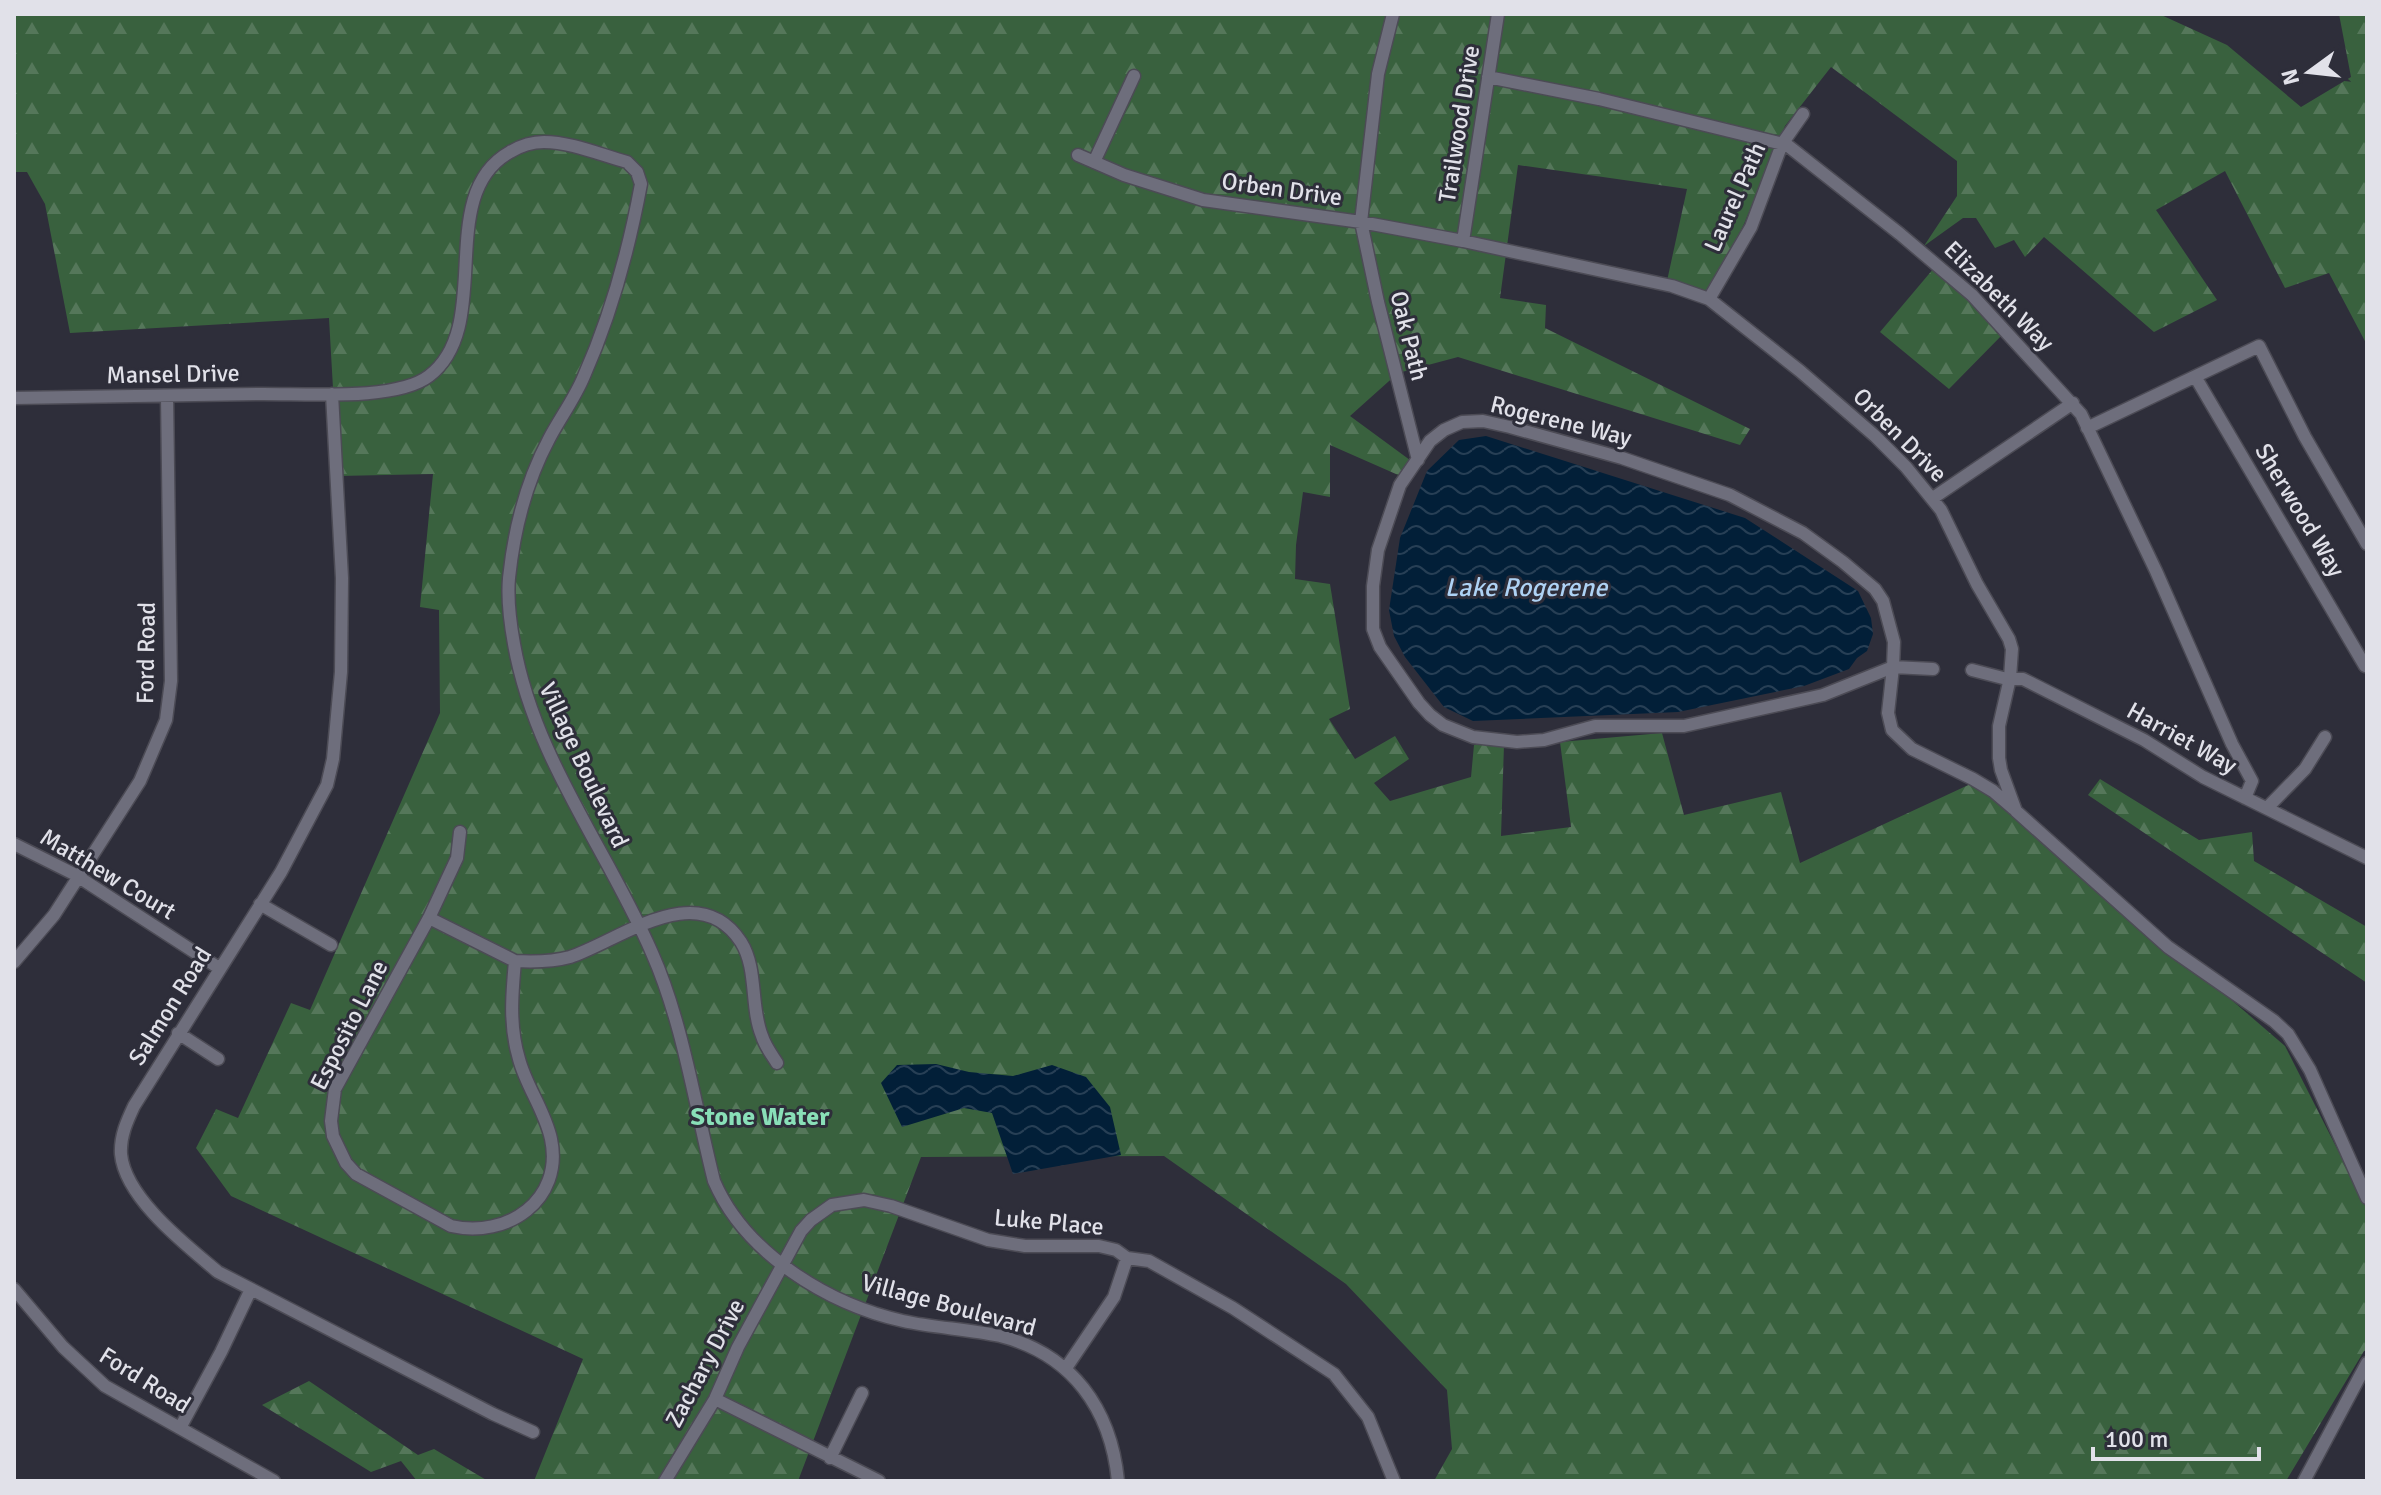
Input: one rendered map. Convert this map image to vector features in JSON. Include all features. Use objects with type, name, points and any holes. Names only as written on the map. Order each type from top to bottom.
[{"type":"street","name":"Oak Path","points":[[1393,14],[1378,74],[1361,222],[1418,460]]},
{"type":"street","name":"Trailwood Drive","points":[[1463,241],[1498,14]]},
{"type":"street","points":[[1094,162],[1134,76]]},
{"type":"street","name":"Elizabeth Way","points":[[1488,77],[1599,99],[1787,145],[1962,286],[2073,403],[2087,428],[2156,571],[2232,744],[2252,781],[2245,798]]},
{"type":"street","name":"Laurel Path","points":[[1709,299],[1751,227],[1782,144],[1803,114]]},
{"type":"street","name":"Village Boulevard","points":[[332,394],[398,389],[414,384],[439,368],[451,351],[458,329],[474,197],[484,176],[501,157],[526,144],[542,142],[633,166],[641,184],[611,304],[583,379],[548,441],[521,509],[509,582],[509,615],[520,682],[532,717],[661,974],[714,1181],[724,1204],[739,1225],[783,1265],[853,1304],[901,1320],[1009,1339],[1032,1347],[1066,1368],[1091,1398],[1108,1429],[1116,1457],[1118,1481]]},
{"type":"street","name":"Orben Drive","points":[[1078,155],[1144,182],[1203,200],[1361,222],[1672,286],[1709,299],[1800,371],[1875,436],[1933,498],[2009,639],[2013,659],[1999,726],[1999,758],[2016,811],[2168,947],[2261,1011],[2288,1034],[2310,1070],[2366,1191]]},
{"type":"street","points":[[2087,428],[2259,346],[2305,437],[2367,544]]},
{"type":"street","name":"Sherwood Way","points":[[2196,378],[2365,666]]},
{"type":"street","name":"Mansel Drive","points":[[14,398],[332,394]]},
{"type":"street","name":"Salmon Road","points":[[332,394],[342,578],[341,672],[333,759],[327,785],[307,827],[178,1033],[126,1123],[121,1157],[143,1199],[173,1232],[218,1272],[533,1432]]},
{"type":"street","name":"Ford Road","points":[[14,962],[54,915],[140,781],[166,720],[171,681],[167,396]]},
{"type":"street","points":[[1933,498],[2073,403]]},
{"type":"street","name":"Rogerene Way","points":[[1893,667],[1823,695],[1684,726],[1595,726],[1544,740],[1517,742],[1473,737],[1443,725],[1419,703],[1380,647],[1373,629],[1373,586],[1378,550],[1400,485],[1430,441],[1462,422],[1483,421],[1622,458],[1730,495],[1803,533],[1875,589],[1883,601],[1894,642],[1893,667],[1888,713],[1896,737],[1912,749],[1993,791],[2016,811]]},
{"type":"street","points":[[1893,667],[1933,669]]},
{"type":"street","name":"Harriet Way","points":[[1972,670],[2023,679],[2144,740],[2203,777],[2367,858]]},
{"type":"street","points":[[2267,808],[2305,769],[2325,737]]},
{"type":"street","name":"Esposito Lane","points":[[460,832],[457,858],[429,918],[335,1089],[331,1121],[339,1149],[356,1174],[451,1226],[497,1228],[525,1213],[541,1193],[550,1170],[553,1153],[550,1135],[519,1059],[511,1011],[515,961]]},
{"type":"street","name":"Matthew Court","points":[[14,844],[79,878],[219,968]]},
{"type":"street","points":[[260,904],[331,945]]},
{"type":"street","points":[[429,918],[515,961],[547,961],[572,956],[666,915],[695,913],[719,922],[736,936],[747,957],[761,1036],[777,1063]]},
{"type":"street","points":[[178,1033],[218,1059]]},
{"type":"street","name":"Luke Place","points":[[783,1265],[793,1242],[817,1215],[832,1205],[864,1200],[891,1206],[988,1240],[1025,1246],[1099,1246],[1116,1250],[1127,1258],[1149,1261],[1334,1374],[1368,1417],[1394,1481]]},
{"type":"street","points":[[1066,1368],[1114,1297],[1127,1258]]},
{"type":"street","name":"Zachary Drive","points":[[665,1481],[715,1399],[738,1347],[783,1265]]},
{"type":"street","name":"Ford Road","points":[[14,1289],[63,1347],[105,1386],[274,1481]]},
{"type":"street","points":[[180,1428],[251,1289]]},
{"type":"street","points":[[2304,1481],[2367,1363]]},
{"type":"street","points":[[830,1458],[862,1393]]},
{"type":"street","points":[[715,1399],[879,1481]]},
{"type":"green space","points":[[14,14],[2159,14],[2227,45],[2301,107],[2351,77],[2339,14],[2367,14],[2367,345],[2329,273],[2285,288],[2225,171],[2156,210],[2217,300],[2154,332],[2044,237],[2025,257],[2014,240],[1995,248],[1976,218],[1963,218],[1924,246],[1957,196],[1957,161],[1831,67],[1785,126],[1744,224],[1710,292],[1667,281],[1687,189],[1518,165],[1500,298],[1546,305],[1545,328],[1750,429],[1740,445],[1458,357],[1398,373],[1350,416],[1414,463],[1405,478],[1330,445],[1330,497],[1303,492],[1295,579],[1330,584],[1350,709],[1329,719],[1355,759],[1395,736],[1409,759],[1374,783],[1390,801],[1471,777],[1474,745],[1504,745],[1501,836],[1571,827],[1560,742],[1662,733],[1684,815],[1781,792],[1800,863],[1977,781],[2285,1046],[2357,1188],[2367,1193],[2367,1350],[2286,1481],[1434,1481],[1452,1449],[1447,1390],[1346,1284],[1164,1156],[921,1157],[798,1481],[534,1481],[583,1359],[231,1196],[196,1148],[216,1109],[238,1118],[291,1003],[310,1010],[440,713],[439,610],[420,607],[433,474],[338,476],[329,318],[70,333],[45,204],[27,172],[14,172]]},
{"type":"green space","points":[[1934,268],[2004,333],[1949,389],[1880,332]]},
{"type":"green space","points":[[2100,779],[2199,840],[2252,832],[2254,861],[2367,927],[2367,983],[2088,795]]},
{"type":"green space","points":[[309,1381],[418,1455],[434,1449],[488,1481],[417,1481],[401,1461],[371,1472],[262,1405]]},
{"type":"water","name":"Lake Rogerene","points":[[1486,436],[1745,518],[1858,591],[1871,618],[1873,634],[1867,651],[1849,669],[1804,686],[1678,712],[1473,721],[1444,707],[1405,657],[1394,636],[1389,610],[1400,538],[1427,471],[1459,440]]},
{"type":"water","points":[[936,1064],[969,1072],[1013,1076],[1052,1065],[1086,1077],[1110,1107],[1121,1155],[1013,1174],[992,1113],[964,1108],[902,1127],[881,1083],[897,1065]]},
{"type":"district","name":"Stone Water","points":[[760,1116]]}]
